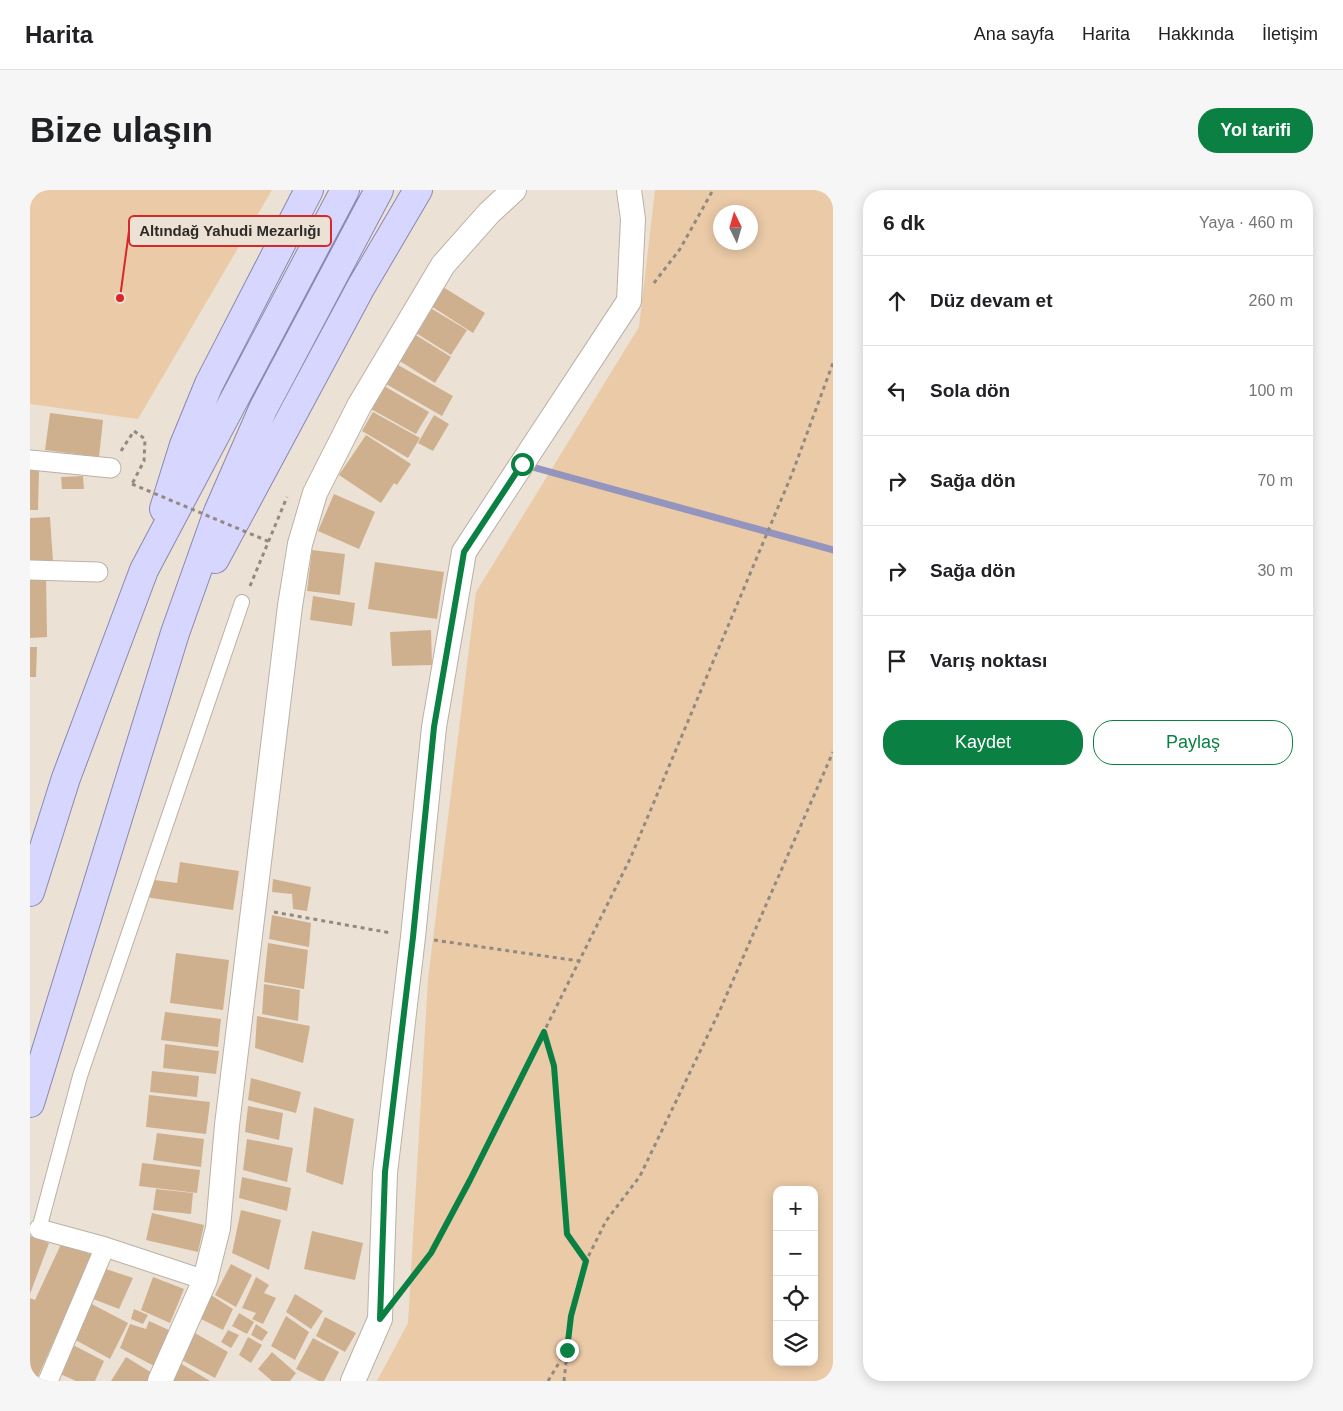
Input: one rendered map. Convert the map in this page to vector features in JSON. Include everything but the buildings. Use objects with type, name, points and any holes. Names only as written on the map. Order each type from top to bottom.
[{"type":"main road","points":[[30,890],[66,778],[144,570],[184,445],[209,384],[308,190]]},
{"type":"main road","points":[[144,570],[344,190]]},
{"type":"main road","points":[[30,1103],[175,633],[218,512],[263,409],[379,190]]},
{"type":"main road","points":[[175,633],[360,287],[418,190]]},
{"type":"street","points":[[160,1381],[205,1280],[218,1228],[227,1125],[288,615],[300,544],[319,486],[359,406],[407,324],[443,266],[489,213],[514,190]]},
{"type":"street","points":[[353,1381],[380,1319],[385,1172],[413,937],[434,727],[464,552],[629,301],[633,219],[629,190]]},
{"type":"street","points":[[30,460],[111,468]]},
{"type":"street","points":[[30,570],[98,572]]},
{"type":"street","points":[[205,1280],[105,1247],[39,1229],[80,1076],[242,602]]},
{"type":"street","points":[[48,1381],[105,1247]]},
{"type":"path","points":[[629,301],[654,284],[680,249],[713,190]]},
{"type":"path","points":[[402,1290],[431,1253],[470,1180],[630,859],[792,474],[833,363]]},
{"type":"path","points":[[111,468],[134,431],[145,439],[144,461],[132,484],[270,542]]},
{"type":"path","points":[[242,602],[270,542],[288,496]]},
{"type":"path","points":[[564,1381],[571,1316],[586,1261],[606,1221],[640,1176],[720,1010],[833,752]]},
{"type":"path","points":[[544,1032],[554,1066],[567,1234],[586,1261]]},
{"type":"path","points":[[548,1381],[567,1350]]},
{"type":"shaded area","points":[[30,190],[272,190],[138,419],[30,404]]},
{"type":"shaded area","points":[[655,190],[833,190],[833,1381],[377,1381],[408,1323],[428,979],[476,592],[639,327]]},
{"type":"waterway","points":[[525,465],[833,550]]},
{"type":"place","name":"Altındağ Yahudi Mezarlığı","points":[[120,298]]},
{"type":"route","points":[[522,464],[464,552],[434,727],[413,937],[385,1172],[380,1319],[431,1253],[544,1032],[554,1066],[567,1234],[586,1261],[571,1316],[567,1350]]}]
